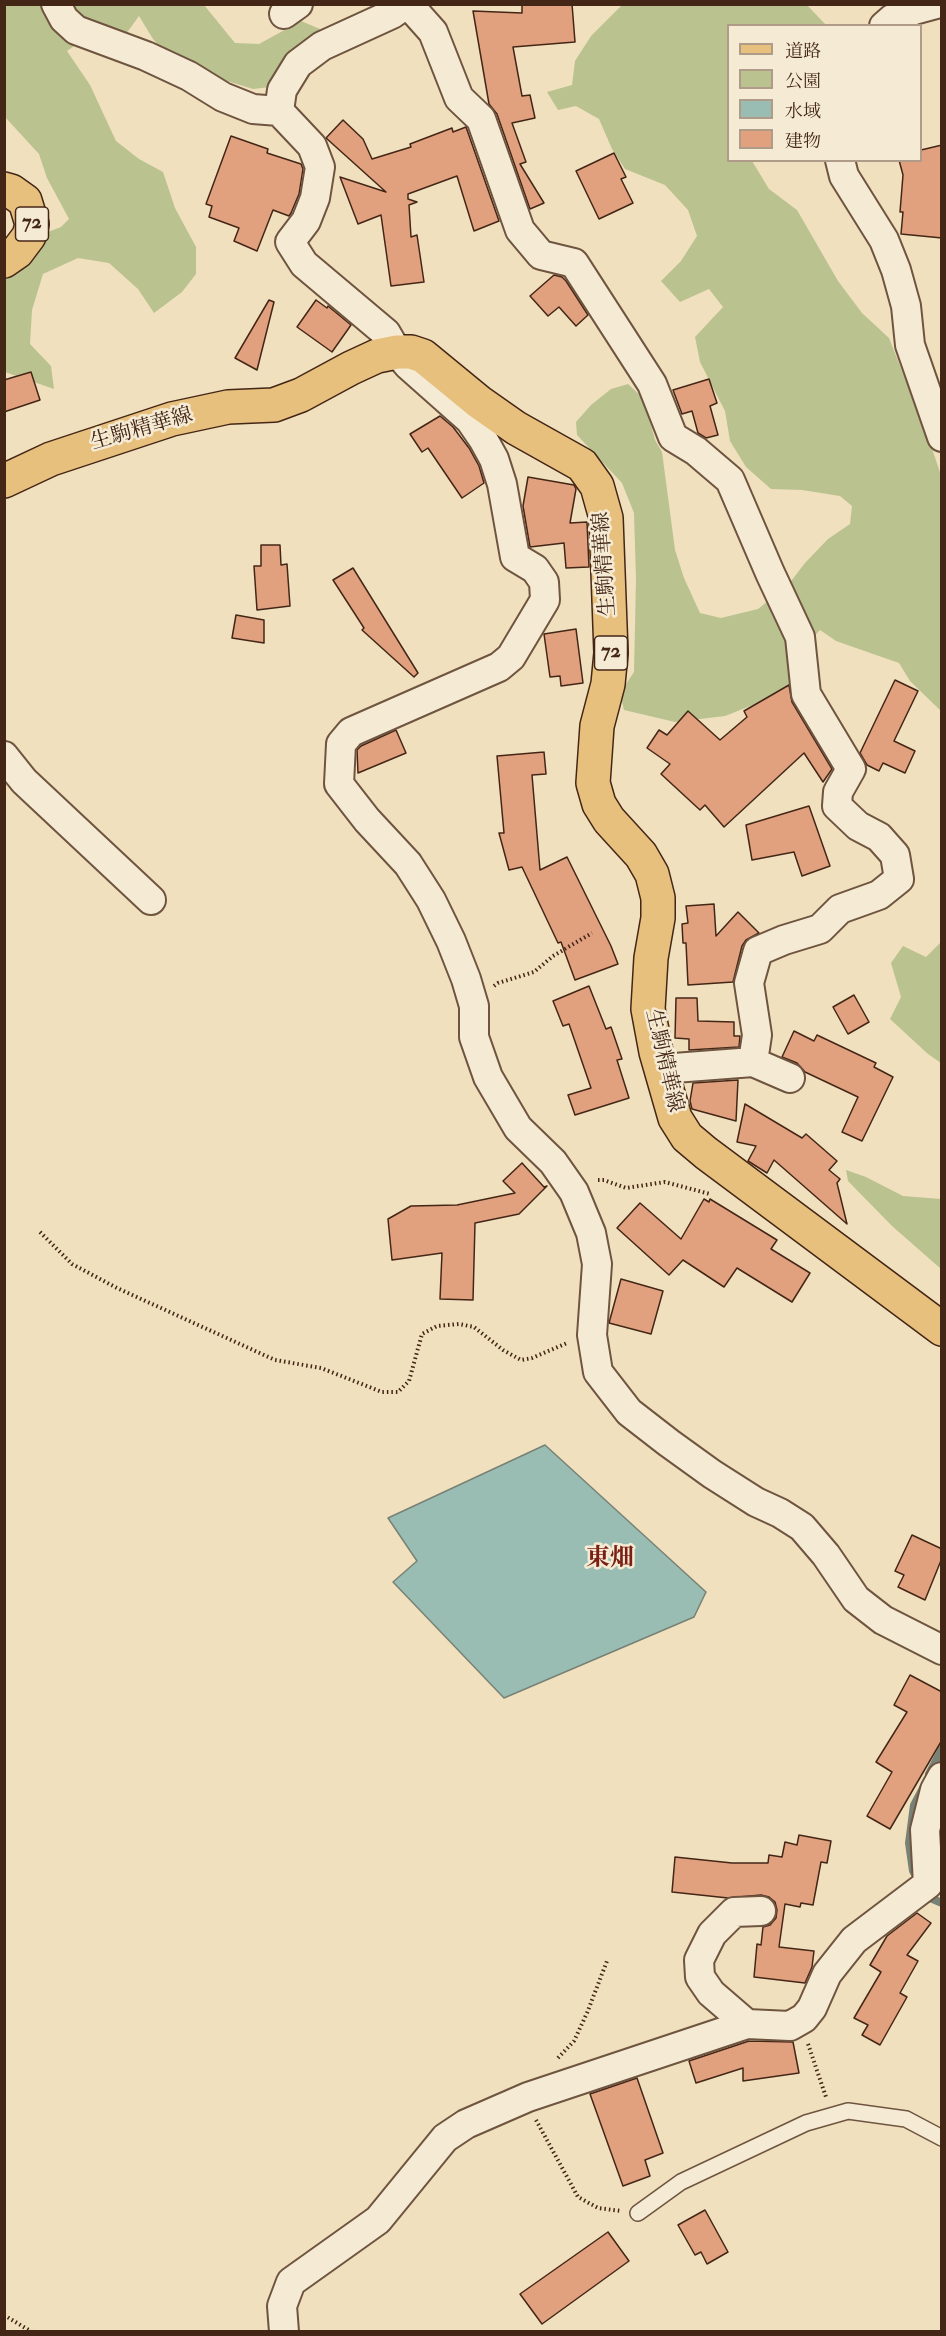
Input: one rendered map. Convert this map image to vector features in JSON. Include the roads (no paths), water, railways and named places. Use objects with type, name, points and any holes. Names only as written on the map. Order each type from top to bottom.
[{"type":"main road","name":"72","points":[[4,189],[25,201],[32,224],[29,236],[17,252],[4,261]]},
{"type":"main road","name":"生駒精華線","points":[[4,481],[51,459],[172,419],[228,407],[274,405],[301,395],[360,364],[397,352],[411,352],[423,356],[479,402],[516,428],[582,465],[597,486],[606,518],[611,653],[608,684],[597,726],[593,783],[599,804],[609,819],[641,855],[652,874],[658,898],[648,1009],[661,1069],[675,1118],[687,1137],[942,1329]]},
{"type":"street","points":[[56,4],[64,19],[76,30],[146,56],[189,76],[223,97],[253,109],[279,111],[312,146],[320,167],[315,198],[306,221],[290,242],[304,264],[386,333],[397,352],[423,379],[470,420],[494,459],[502,484],[515,557],[535,569],[544,582],[545,600],[512,657],[499,667],[351,732],[341,744],[338,763],[339,784],[408,864],[431,900],[451,941],[474,1006],[474,1037],[488,1077],[518,1128],[553,1162],[574,1192],[591,1233],[597,1264],[592,1335],[598,1372],[629,1412],[712,1474],[802,1527],[826,1555],[856,1599],[883,1620],[942,1650]]},
{"type":"street","points":[[279,111],[282,90],[298,64],[322,45],[392,14],[407,4],[432,32],[459,98],[480,119],[520,230],[542,255],[574,263],[652,384],[673,437],[696,451],[730,480],[800,637],[806,694],[851,769],[838,792],[837,806],[858,825],[879,837],[895,855],[899,879],[879,895],[840,909],[820,929],[758,951],[749,982],[757,1035],[753,1062]]},
{"type":"street","points":[[886,24],[892,19],[914,10],[942,5]]},
{"type":"street","points":[[840,162],[844,176],[884,240],[896,270],[906,306],[910,345],[942,437]]},
{"type":"street","points":[[4,756],[24,781],[151,900]]},
{"type":"street","points":[[661,1069],[753,1062],[790,1078]]},
{"type":"street","points":[[284,2331],[282,2306],[291,2282],[378,2220],[445,2138],[466,2124],[531,2096],[747,2024],[790,2026],[799,2021],[812,2008],[827,1974],[854,1940],[935,1887],[925,1830],[942,1777]]},
{"type":"street","points":[[747,2024],[711,1993],[700,1977],[699,1960],[712,1934],[734,1912],[761,1911]]},
{"type":"lane","points":[[638,2213],[681,2182],[806,2123],[848,2111],[906,2119],[942,2138]]},
{"type":"water","points":[[545,1445],[706,1592],[694,1617],[504,1698],[393,1582],[417,1561],[388,1518]]},
{"type":"waterway","points":[[929,1774],[942,1749]]},
{"type":"waterway","points":[[917,1877],[913,1871],[909,1843],[914,1805],[923,1788]]},
{"type":"waterway","points":[[926,1893],[928,1897],[942,1903]]},
{"type":"district","name":"東畑","points":[[610,1560]]}]
